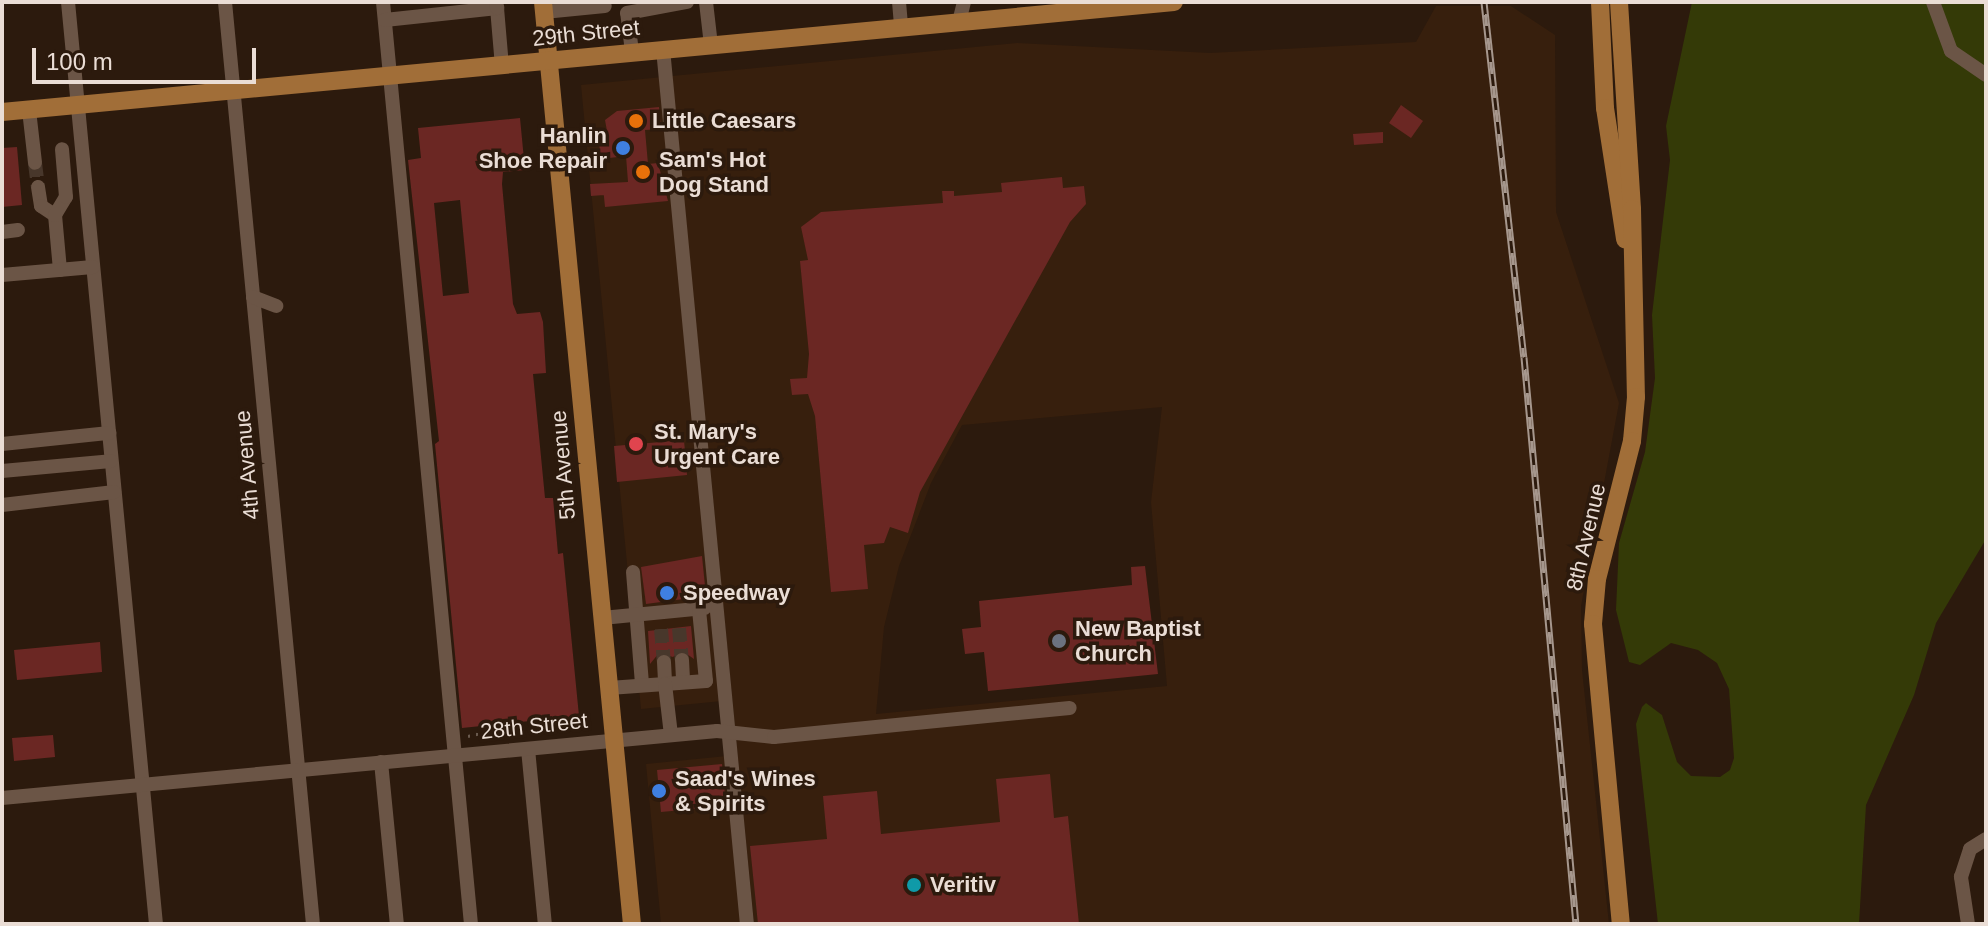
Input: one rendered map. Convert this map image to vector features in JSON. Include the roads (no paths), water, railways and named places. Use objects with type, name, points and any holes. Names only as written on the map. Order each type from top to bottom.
[{"type":"main road","name":"29th Street","points":[[2,112],[1174,2]]},
{"type":"main road","name":"8th Avenue","points":[[1600,2],[1605,108],[1630,257],[1636,321],[1632,441],[1597,579],[1593,624],[1621,924]]},
{"type":"main road","name":"8th Avenue","points":[[1619,2],[1632,209],[1630,257]]},
{"type":"main road","name":"5th Avenue","points":[[544,7],[632,924]]},
{"type":"street","points":[[68,2],[156,924]]},
{"type":"street","name":"4th Avenue","points":[[225,2],[313,924]]},
{"type":"street","points":[[383,2],[471,924]]},
{"type":"street","points":[[632,52],[627,13],[688,6],[687,2]]},
{"type":"street","points":[[706,2],[711,45]]},
{"type":"street","points":[[899,2],[901,27]]},
{"type":"street","points":[[959,22],[964,2]]},
{"type":"street","points":[[1933,2],[1951,51],[1986,75]]},
{"type":"street","points":[[385,20],[413,9],[496,5],[502,66]]},
{"type":"street","points":[[544,7],[605,6]]},
{"type":"street","points":[[663,49],[747,924]]},
{"type":"street","points":[[29,110],[35,157],[82,147]]},
{"type":"street","points":[[60,270],[55,215],[66,197],[62,149]]},
{"type":"street","points":[[38,187],[41,206],[55,215]]},
{"type":"street","points":[[2,232],[18,230]]},
{"type":"street","points":[[2,275],[93,267]]},
{"type":"street","points":[[253,297],[276,306]]},
{"type":"street","points":[[2,444],[109,433]]},
{"type":"street","points":[[2,471],[111,461]]},
{"type":"street","points":[[2,505],[114,492]]},
{"type":"street","points":[[633,572],[642,685]]},
{"type":"street","points":[[602,618],[716,607]]},
{"type":"street","points":[[609,688],[706,681],[699,609]]},
{"type":"street","points":[[678,611],[679,628]]},
{"type":"street","points":[[659,613],[661,629]]},
{"type":"street","points":[[682,660],[683,682]]},
{"type":"street","points":[[664,662],[671,735]]},
{"type":"street","points":[[705,675],[723,673]]},
{"type":"street","name":"28th Street","points":[[2,798],[671,735],[729,732],[774,737],[1070,708]]},
{"type":"street","points":[[528,749],[545,924]]},
{"type":"street","points":[[381,762],[397,924]]},
{"type":"street","points":[[1968,924],[1961,877],[1970,849],[1986,839]]},
{"type":"tunnel","points":[[35,163],[38,187]]},
{"type":"tunnel","points":[[679,628],[682,660]]},
{"type":"tunnel","points":[[661,629],[664,662]]},
{"type":"railway","points":[[1484,2],[1524,357],[1576,924]]},
{"type":"place","name":"Little Caesars","points":[[636,121]]},
{"type":"place","name":"Hanlin Shoe Repair","points":[[623,148]]},
{"type":"place","name":"Sam's Hot Dog Stand","points":[[643,172]]},
{"type":"place","name":"St. Mary's Urgent Care","points":[[636,444]]},
{"type":"place","name":"Speedway","points":[[667,593]]},
{"type":"place","name":"New Baptist Church","points":[[1059,641]]},
{"type":"place","name":"Saad's Wines & Spirits","points":[[659,791]]},
{"type":"place","name":"Veritiv","points":[[914,885]]}]
